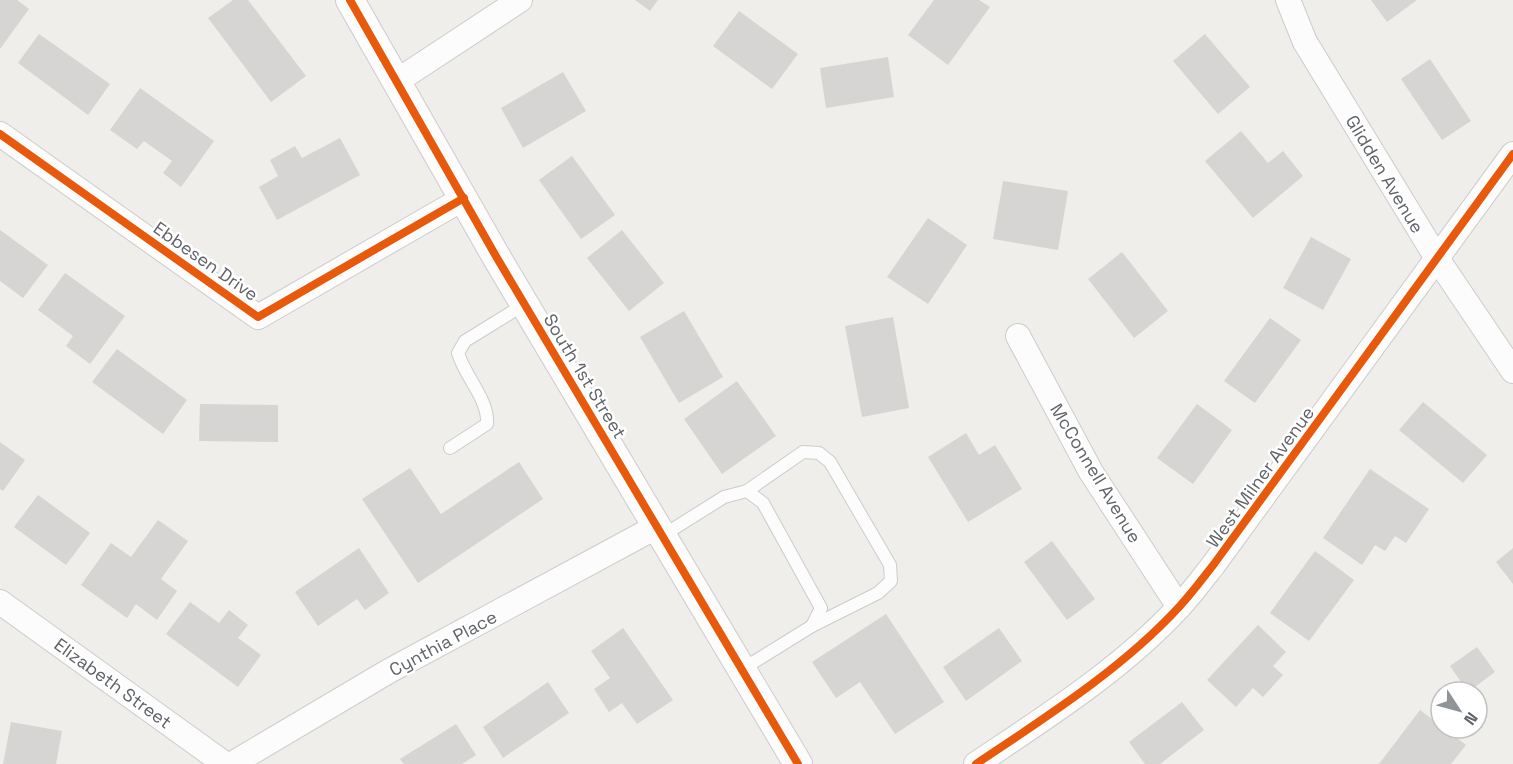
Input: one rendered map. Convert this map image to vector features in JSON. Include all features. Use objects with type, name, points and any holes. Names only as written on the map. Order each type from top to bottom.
[{"type":"street","name":"South 1st Street","points":[[350,0],[525,304],[798,764]]},
{"type":"street","points":[[397,81],[509,10],[520,0]]},
{"type":"street","name":"Glidden Avenue","points":[[1288,0],[1305,42],[1437,260],[1513,371]]},
{"type":"street","name":"Ebbesen Drive","points":[[0,134],[258,317],[464,198]]},
{"type":"street","name":"West Milner Avenue","points":[[976,764],[1002,757],[1123,658],[1179,608],[1221,554],[1513,154]]},
{"type":"street","name":"McConnell Avenue","points":[[1018,336],[1091,472],[1179,608]]},
{"type":"street","name":"Cynthia Place","points":[[232,764],[389,671],[659,531]]},
{"type":"street","name":"Elizabeth Street","points":[[0,602],[225,764]]},
{"type":"lane","points":[[450,448],[487,424],[488,413],[463,369],[458,353],[465,341],[525,304]]},
{"type":"lane","points":[[659,531],[724,497],[747,491],[803,452],[819,453],[830,462],[890,565],[891,581],[878,593],[812,626],[741,670]]},
{"type":"lane","points":[[747,491],[763,503],[821,608],[812,626]]},
{"type":"building","points":[[0,0],[17,0],[29,9],[0,49]]},
{"type":"building","points":[[233,0],[248,0],[306,76],[271,102],[208,18]]},
{"type":"building","points":[[635,0],[658,0],[650,11]]},
{"type":"building","points":[[934,0],[979,0],[990,7],[948,65],[908,35]]},
{"type":"building","points":[[1371,0],[1417,0],[1387,22]]},
{"type":"building","points":[[739,11],[798,54],[772,89],[713,46]]},
{"type":"building","points":[[39,34],[110,84],[88,115],[18,63]]},
{"type":"building","points":[[1205,34],[1250,87],[1218,114],[1173,61]]},
{"type":"building","points":[[888,57],[894,97],[826,108],[820,68]]},
{"type":"building","points":[[1430,59],[1471,121],[1442,140],[1401,79]]},
{"type":"building","points":[[563,72],[586,111],[523,148],[501,108]]},
{"type":"building","points":[[140,88],[214,141],[181,187],[163,173],[172,161],[144,141],[137,149],[110,130]]},
{"type":"building","points":[[1241,131],[1268,163],[1283,151],[1303,176],[1253,218],[1205,161]]},
{"type":"building","points":[[340,138],[360,175],[277,220],[259,187],[278,176],[270,160],[295,146],[302,158]]},
{"type":"building","points":[[572,156],[615,215],[581,239],[539,180]]},
{"type":"building","points":[[1003,181],[1068,191],[1058,250],[993,239]]},
{"type":"building","points":[[928,218],[967,245],[928,304],[887,277]]},
{"type":"building","points":[[0,230],[48,265],[23,298],[0,281]]},
{"type":"building","points":[[622,230],[664,283],[629,311],[587,258]]},
{"type":"building","points":[[1311,237],[1351,259],[1323,310],[1283,288]]},
{"type":"building","points":[[1122,252],[1168,311],[1134,338],[1088,279]]},
{"type":"building","points":[[65,273],[125,316],[90,364],[66,346],[73,336],[38,310]]},
{"type":"building","points":[[684,311],[723,377],[679,403],[640,337]]},
{"type":"building","points":[[893,317],[909,408],[862,417],[845,326]]},
{"type":"building","points":[[1270,318],[1301,340],[1255,403],[1224,381]]},
{"type":"building","points":[[117,349],[187,400],[163,434],[92,382]]},
{"type":"building","points":[[737,381],[776,436],[722,474],[684,419]]},
{"type":"building","points":[[1423,402],[1487,455],[1463,483],[1399,430]]},
{"type":"building","points":[[200,404],[278,405],[278,442],[199,441]]},
{"type":"building","points":[[1197,404],[1232,430],[1193,484],[1157,458]]},
{"type":"building","points":[[966,433],[979,455],[995,445],[1022,489],[968,522],[928,457]]},
{"type":"building","points":[[0,442],[25,460],[3,491],[0,489]]},
{"type":"building","points":[[519,462],[543,499],[418,583],[362,499],[410,468],[441,514]]},
{"type":"building","points":[[1370,469],[1429,509],[1406,543],[1395,536],[1385,551],[1375,545],[1362,565],[1323,538]]},
{"type":"building","points":[[38,495],[90,533],[66,565],[14,527]]},
{"type":"building","points":[[158,520],[188,541],[161,579],[177,591],[157,620],[136,604],[127,618],[81,585],[111,543],[131,557]]},
{"type":"building","points":[[1052,541],[1095,599],[1067,620],[1024,562]]},
{"type":"building","points":[[359,548],[389,593],[365,610],[357,599],[318,626],[295,592]]},
{"type":"building","points":[[1513,548],[1513,584],[1496,562]]},
{"type":"building","points":[[1315,551],[1354,580],[1309,641],[1270,613]]},
{"type":"building","points":[[190,602],[219,623],[229,610],[248,625],[238,638],[261,655],[238,687],[166,634]]},
{"type":"building","points":[[886,614],[944,702],[895,734],[860,682],[836,698],[812,662]]},
{"type":"building","points":[[1258,625],[1286,652],[1273,666],[1283,675],[1263,697],[1253,688],[1236,707],[1207,680]]},
{"type":"building","points":[[623,628],[673,700],[637,724],[622,703],[609,712],[594,689],[610,678],[591,651]]},
{"type":"building","points":[[999,628],[1022,661],[966,701],[943,667]]},
{"type":"building","points":[[1477,647],[1495,672],[1484,680],[1460,680],[1450,666]]},
{"type":"building","points":[[548,682],[569,713],[503,758],[483,727]]},
{"type":"building","points":[[1182,702],[1204,730],[1160,764],[1145,764],[1129,742]]},
{"type":"building","points":[[1420,710],[1429,717],[1429,740],[1459,740],[1466,745],[1451,764],[1379,764]]},
{"type":"building","points":[[11,722],[62,731],[56,764],[3,764]]},
{"type":"building","points":[[456,724],[476,755],[462,764],[404,764],[400,759]]},
{"type":"cycle path","points":[[350,0],[497,258],[798,764]]},
{"type":"cycle path","points":[[0,134],[258,317],[464,198]]},
{"type":"cycle path","points":[[976,764],[1108,672],[1157,630],[1184,602],[1513,154]]}]
